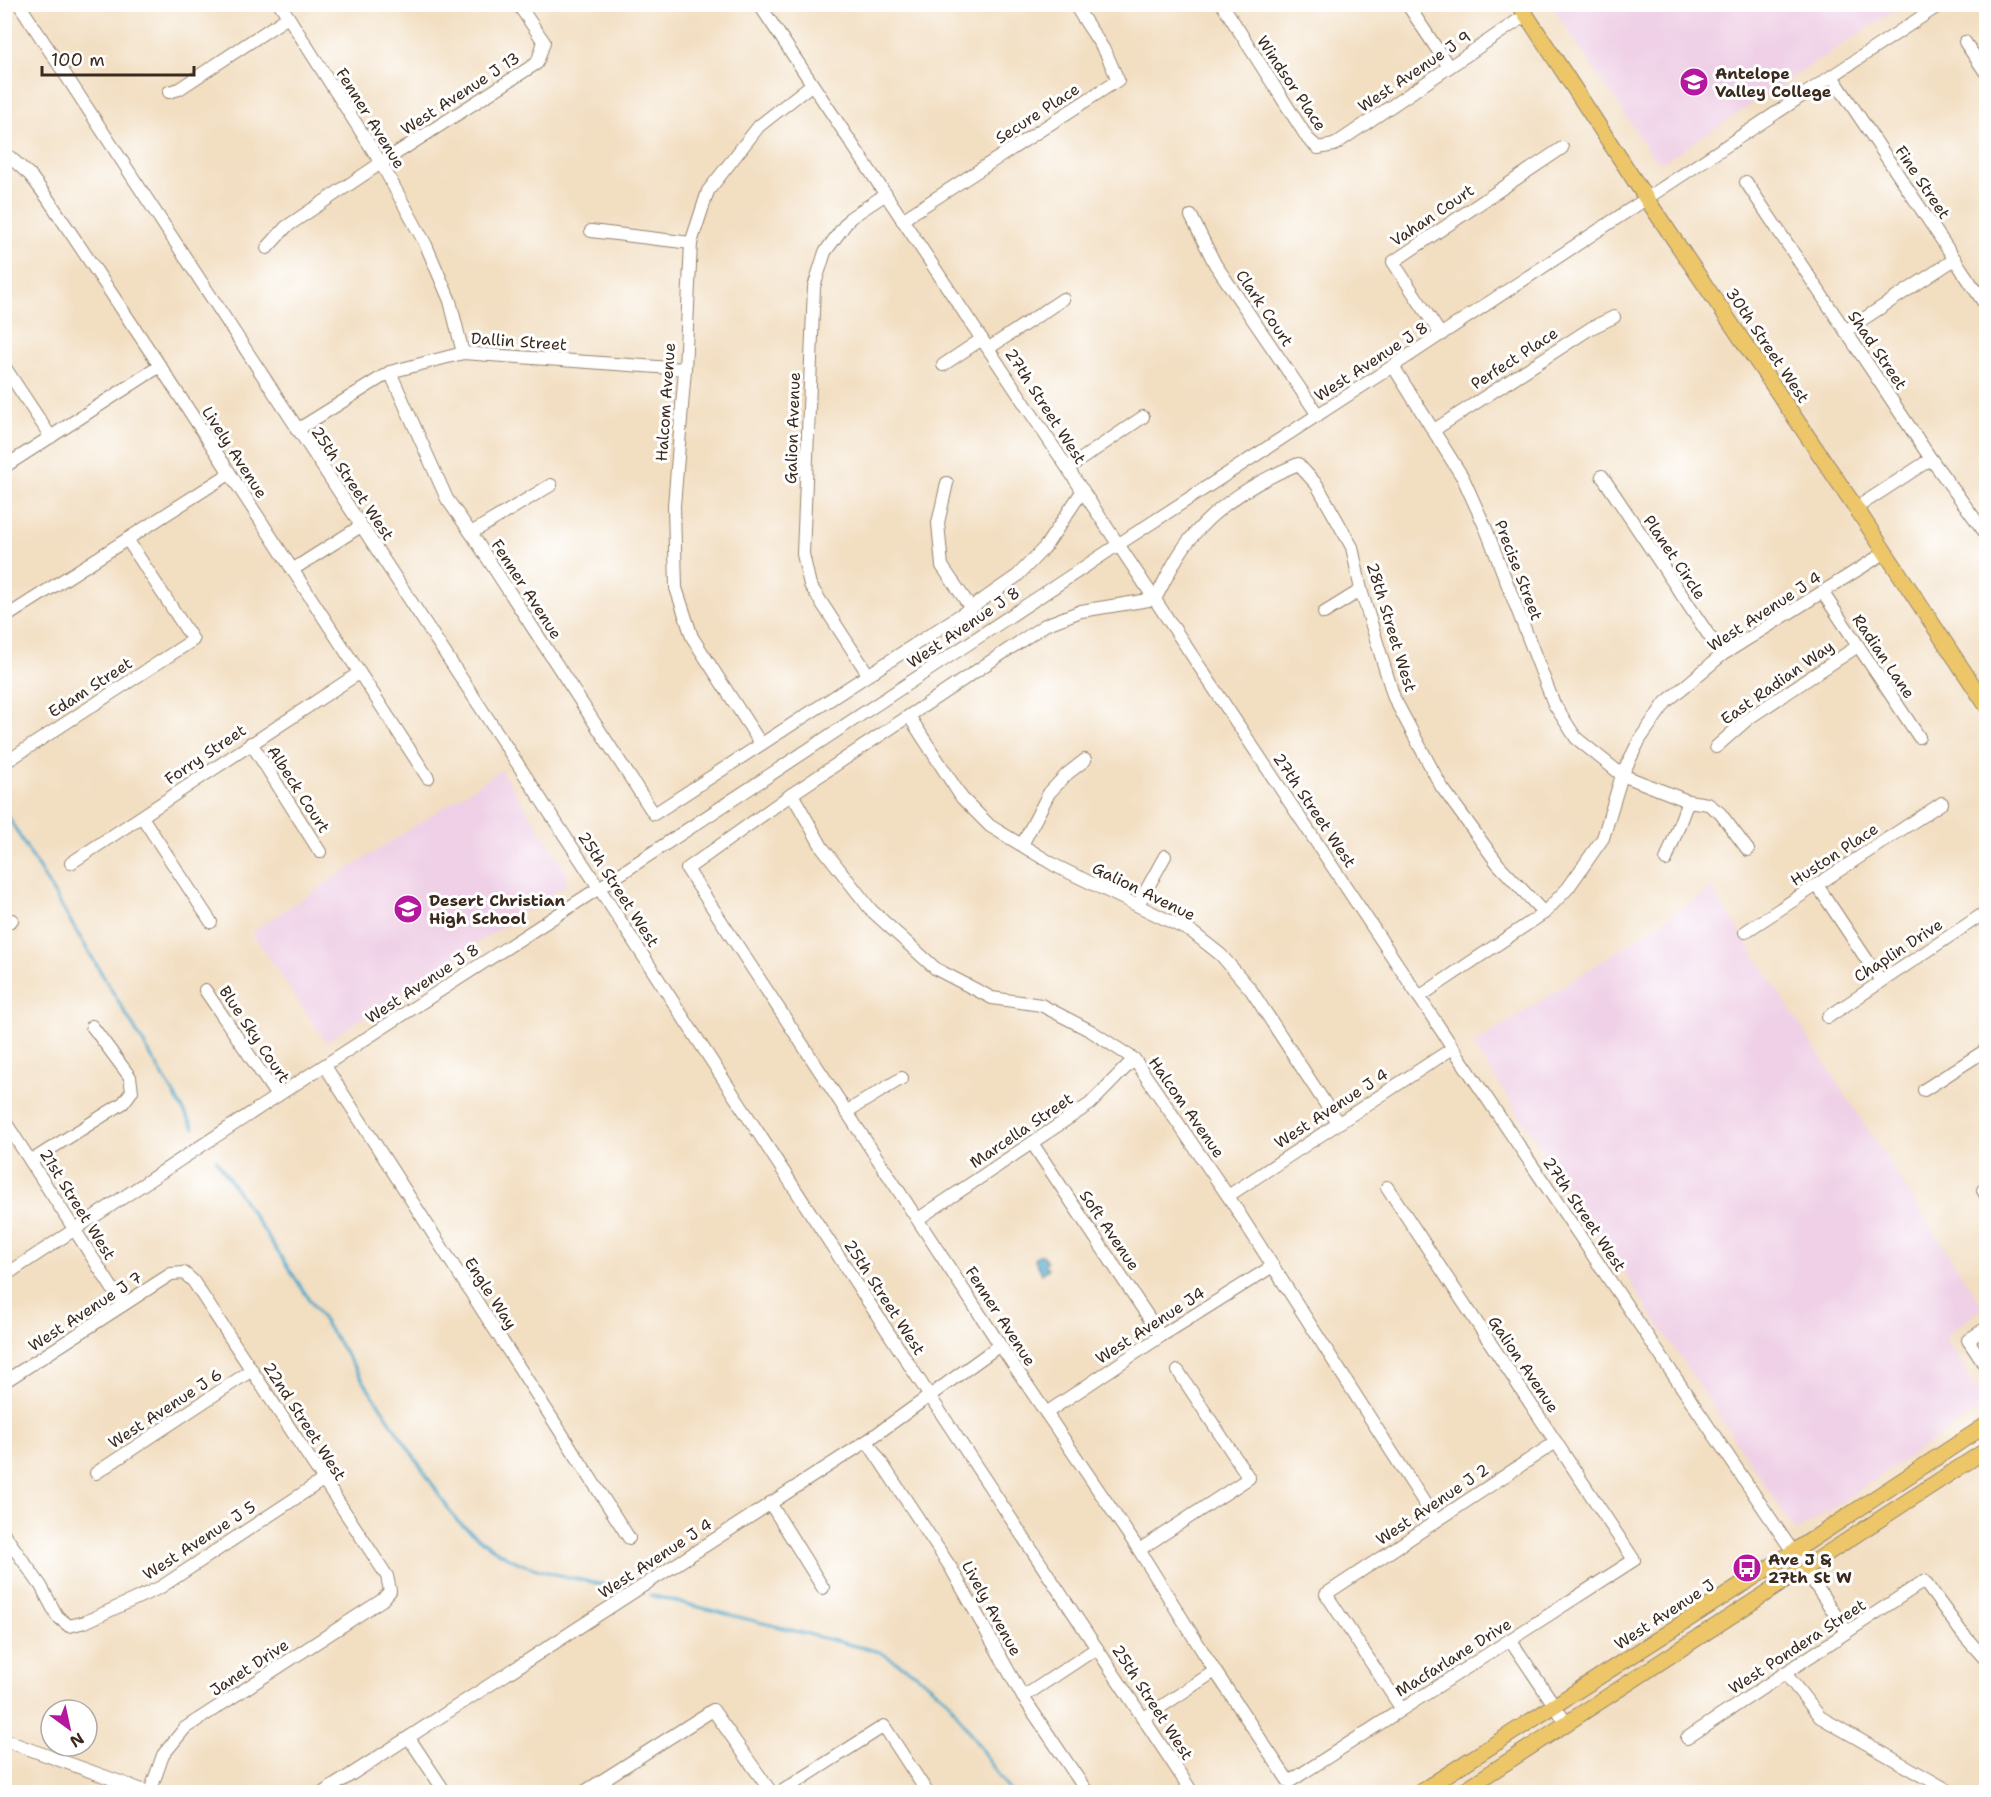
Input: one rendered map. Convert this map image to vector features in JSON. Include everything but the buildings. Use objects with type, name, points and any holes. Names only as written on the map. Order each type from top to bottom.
[{"type":"main road","name":"30th Street West","points":[[1523,10],[1646,198],[1886,552],[1986,705]]},
{"type":"main road","name":"West Avenue J","points":[[1420,1792],[1986,1425]]},
{"type":"main road","points":[[1461,1792],[1986,1450]]},
{"type":"street","name":"25th Street West","points":[[19,4],[929,1395],[1192,1792]]},
{"type":"street","name":"Fenner Avenue","points":[[280,4],[381,163],[426,245],[450,301],[463,353]]},
{"type":"street","name":"West Avenue J 13","points":[[267,248],[286,227],[537,63],[544,42],[518,4]]},
{"type":"street","name":"27th Street West","points":[[759,4],[1453,1048],[1847,1632]]},
{"type":"street","name":"Secure Place","points":[[902,220],[1118,80],[1106,53],[1074,4]]},
{"type":"street","points":[[1407,4],[1449,67]]},
{"type":"street","name":"West Avenue J 8","points":[[4,1276],[599,888],[1941,4]]},
{"type":"street","name":"Windsor Place","points":[[1221,5],[1308,139],[1318,148]]},
{"type":"street","name":"West Avenue J 9","points":[[1318,148],[1334,145],[1449,67],[1523,10]]},
{"type":"street","points":[[169,92],[179,89],[288,17]]},
{"type":"street","points":[[1965,42],[1986,73]]},
{"type":"street","name":"Fine Street","points":[[1832,76],[1986,306]]},
{"type":"street","name":"Halcom Avenue","points":[[762,744],[692,637],[676,588],[674,506],[685,369],[691,243],[708,191],[759,126],[811,85]]},
{"type":"street","name":"Vahan Court","points":[[1441,335],[1393,262],[1562,147]]},
{"type":"street","name":"Lively Avenue","points":[[4,152],[36,183],[160,366],[428,778]]},
{"type":"street","name":"Shad Street","points":[[1746,182],[1931,459],[1986,534]]},
{"type":"street","name":"Galion Avenue","points":[[868,674],[810,585],[803,554],[814,286],[825,252],[850,218],[886,194]]},
{"type":"street","name":"Clark Court","points":[[1191,216],[1215,264],[1318,415]]},
{"type":"street","points":[[591,231],[691,243]]},
{"type":"street","points":[[1845,331],[1955,259]]},
{"type":"street","points":[[943,365],[986,344],[1063,299]]},
{"type":"street","name":"Perfect Place","points":[[1434,430],[1591,328],[1614,317]]},
{"type":"street","name":"Dallin Street","points":[[297,430],[390,372],[463,353],[685,369]]},
{"type":"street","points":[[4,366],[51,437]]},
{"type":"street","points":[[4,467],[160,366]]},
{"type":"street","name":"Precise Street","points":[[1393,366],[1462,478],[1486,529],[1554,704],[1576,738],[1622,776],[1688,801],[1707,804],[1720,813],[1748,850]]},
{"type":"street","name":"Fenner Avenue","points":[[390,372],[447,500],[471,533],[654,814],[762,744]]},
{"type":"street","points":[[1068,468],[1143,417]]},
{"type":"street","points":[[1856,508],[1931,459]]},
{"type":"street","name":"28th Street West","points":[[1155,599],[1186,544],[1210,516],[1273,475],[1298,464],[1317,485],[1352,547],[1361,590],[1394,698],[1441,786],[1498,864],[1544,913]]},
{"type":"street","points":[[4,618],[229,474]]},
{"type":"street","name":"Planet Circle","points":[[1602,476],[1722,656]]},
{"type":"street","points":[[947,483],[938,523],[942,566],[971,608]]},
{"type":"street","points":[[471,533],[550,485]]},
{"type":"street","points":[[762,744],[1017,576],[1045,548],[1083,490]]},
{"type":"street","points":[[292,570],[362,526]]},
{"type":"street","name":"Edam Street","points":[[6,762],[193,640],[127,539]]},
{"type":"street","name":"West Avenue J 4","points":[[1419,997],[1544,913],[1568,888],[1603,838],[1622,776],[1640,739],[1666,702],[1722,656],[1886,552]]},
{"type":"street","points":[[1324,613],[1361,590]]},
{"type":"street","name":"Radian Lane","points":[[1822,592],[1919,737]]},
{"type":"street","points":[[792,794],[1045,625],[1081,611],[1155,599]]},
{"type":"street","name":"East Radian Way","points":[[1716,747],[1749,718],[1858,646]]},
{"type":"street","name":"Forry Street","points":[[70,863],[359,673]]},
{"type":"street","name":"Galion Avenue","points":[[909,716],[962,798],[990,826],[1056,866],[1192,932],[1221,955],[1251,990],[1338,1123]]},
{"type":"street","name":"Albeck Court","points":[[250,743],[320,852]]},
{"type":"street","points":[[1022,845],[1049,793],[1067,774],[1085,760]]},
{"type":"street","name":"Fenner Avenue","points":[[792,794],[687,869],[1000,1345],[1139,1551],[1289,1782]]},
{"type":"street","name":"Halcom Avenue","points":[[792,794],[822,847],[871,910],[936,969],[992,998],[1041,1005],[1091,1031],[1134,1059],[1228,1196],[1436,1521]]},
{"type":"street","points":[[1666,860],[1688,801]]},
{"type":"street","name":"Huston Place","points":[[1745,932],[1942,803]]},
{"type":"street","points":[[142,817],[211,922]]},
{"type":"street","points":[[1138,905],[1165,856]]},
{"type":"street","points":[[1816,885],[1881,981]]},
{"type":"street","name":"Chaplin Drive","points":[[1828,1017],[1986,912]]},
{"type":"street","name":"Blue Sky Court","points":[[205,990],[277,1096]]},
{"type":"street","points":[[31,1161],[123,1103],[132,1091],[130,1077],[92,1026]]},
{"type":"street","name":"West Avenue J 4","points":[[1228,1196],[1453,1048]]},
{"type":"street","points":[[1924,1090],[1986,1050]]},
{"type":"street","name":"Marcella Street","points":[[918,1219],[1090,1104],[1134,1059]]},
{"type":"street","name":"Engle Way","points":[[324,1066],[629,1538]]},
{"type":"street","points":[[846,1112],[902,1078]]},
{"type":"street","name":"21st Street West","points":[[4,1120],[123,1305]]},
{"type":"street","name":"Soft Avenue","points":[[1032,1143],[1161,1336]]},
{"type":"street","name":"Galion Avenue","points":[[1387,1187],[1634,1560]]},
{"type":"street","name":"West Avenue J4","points":[[1046,1413],[1161,1336],[1273,1266]]},
{"type":"street","name":"West Avenue J 7","points":[[4,1382],[171,1274],[184,1273]]},
{"type":"street","name":"22nd Street West","points":[[184,1273],[193,1281],[387,1576],[390,1591]]},
{"type":"street","points":[[1986,1328],[1968,1340],[1986,1367]]},
{"type":"street","name":"West Avenue J 4","points":[[324,1792],[867,1441],[1000,1345]]},
{"type":"street","name":"West Avenue J 6","points":[[96,1473],[252,1370]]},
{"type":"street","points":[[1139,1551],[1249,1478],[1178,1371]]},
{"type":"street","name":"Lively Avenue","points":[[867,1441],[951,1568],[1023,1697],[1087,1792]]},
{"type":"street","name":"West Avenue J 2","points":[[1401,1708],[1326,1594],[1556,1442]]},
{"type":"street","name":"West Avenue J 5","points":[[4,1534],[41,1586],[57,1616],[69,1626],[85,1622],[160,1587],[323,1480]]},
{"type":"street","points":[[770,1503],[822,1588]]},
{"type":"street","name":"Macfarlane Drive","points":[[1289,1782],[1634,1560]]},
{"type":"street","name":"West Pondera Street","points":[[1687,1738],[1924,1581],[1962,1633],[1986,1660]]},
{"type":"street","name":"Janet Drive","points":[[149,1792],[163,1755],[185,1728],[382,1600],[390,1591]]},
{"type":"street","points":[[1511,1641],[1567,1724]]},
{"type":"street","points":[[1023,1697],[1097,1648]]},
{"type":"street","points":[[1144,1718],[1215,1671]]},
{"type":"street","points":[[1785,1673],[1820,1717],[1951,1792]]},
{"type":"street","points":[[584,1792],[713,1710],[771,1792]]},
{"type":"street","points":[[781,1792],[884,1726],[927,1792]]},
{"type":"street","points":[[409,1738],[445,1792]]},
{"type":"street","points":[[4,1740],[149,1792]]},
{"type":"street","points":[[603,1780],[612,1792]]},
{"type":"shaded area","name":"Antelope Valley College","points":[[1551,5],[1903,5],[1665,161],[1655,160]]},
{"type":"shaded area","name":"Desert Christian High School","points":[[501,770],[568,874],[565,886],[326,1042],[251,932]]},
{"type":"shaded area","points":[[1712,889],[1983,1307],[1945,1337],[1986,1405],[1796,1532],[1473,1045]]},
{"type":"water","points":[[1038,1255],[1043,1255],[1047,1262],[1044,1264],[1048,1269],[1042,1274],[1035,1259]]},
{"type":"waterway","points":[[4,810],[194,1128]]},
{"type":"waterway","points":[[216,1159],[456,1520],[495,1550],[521,1564],[616,1588]]},
{"type":"waterway","points":[[650,1595],[880,1652],[916,1674],[948,1700],[1010,1792]]},
{"type":"waterway","points":[[1595,1792],[1666,1787],[1737,1792]]},
{"type":"place","name":"Antelope Valley College","points":[[1694,82]]},
{"type":"place","name":"Desert Christian High School","points":[[408,909]]},
{"type":"place","name":"Ave J & 27th St W","points":[[1747,1568]]}]
